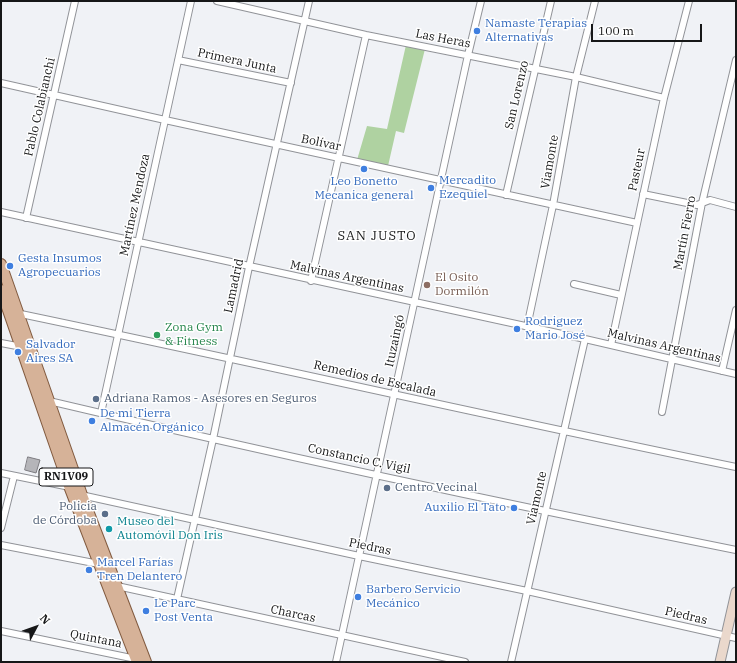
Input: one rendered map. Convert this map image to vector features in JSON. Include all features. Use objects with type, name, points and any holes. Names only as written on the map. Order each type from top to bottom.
[{"type":"main road","name":"RN1V09","points":[[1,264],[22,347],[69,486],[137,661]]},
{"type":"main road","name":"RN1V09","points":[[1,290],[13,312],[48,400],[82,495],[146,662]]},
{"type":"main road","points":[[720,662],[736,592]]},
{"type":"street","name":"Pablo Colabianchi","points":[[26,218],[76,1]]},
{"type":"street","name":"Martínez Mendoza","points":[[101,413],[191,1]]},
{"type":"street","name":"Las Heras","points":[[217,1],[366,35],[468,55],[534,70],[576,77],[664,98]]},
{"type":"street","name":"Lamadrid","points":[[177,599],[213,439],[249,267],[309,1]]},
{"type":"street","name":"Ituzaingó","points":[[336,662],[481,1]]},
{"type":"street","name":"San Lorenzo","points":[[506,195],[551,1]]},
{"type":"street","name":"Viamonte","points":[[527,327],[553,205],[576,77],[595,1]]},
{"type":"street","name":"Pasteur","points":[[610,345],[664,98],[689,1]]},
{"type":"street","points":[[311,281],[366,35]]},
{"type":"street","name":"Primera Junta","points":[[178,60],[291,83]]},
{"type":"street","name":"Martín Fierro","points":[[662,412],[702,204],[736,60]]},
{"type":"street","name":"Bolívar","points":[[1,83],[54,96],[637,223]]},
{"type":"street","points":[[729,92],[736,94]]},
{"type":"street","points":[[644,194],[697,205],[710,200],[736,207]]},
{"type":"street","name":"Malvinas Argentinas","points":[[1,212],[311,281],[585,339],[736,374]]},
{"type":"street","points":[[574,284],[621,295]]},
{"type":"street","points":[[722,371],[736,310]]},
{"type":"street","name":"Remedios de Escalada","points":[[13,312],[564,432],[736,467]]},
{"type":"street","name":"Viamonte","points":[[511,662],[585,339]]},
{"type":"street","points":[[1,343],[22,347]]},
{"type":"street","name":"Constancio C. Vigil","points":[[48,400],[213,439],[545,512],[736,550]]},
{"type":"street","name":"Piedras","points":[[1,473],[69,486],[82,495],[359,556],[527,591],[736,638]]},
{"type":"street","points":[[1,528],[14,476]]},
{"type":"street","points":[[1,545],[99,564]]},
{"type":"street","name":"Charcas","points":[[117,586],[465,662]]},
{"type":"street","name":"Quintana","points":[[1,631],[137,661]]},
{"type":"green space","points":[[406,45],[425,49],[404,133],[396,131],[388,166],[357,160],[367,126],[387,129]]},
{"type":"building","points":[[28,457],[40,460],[36,473],[25,470]]},
{"type":"place","name":"Namaste Terapias Alternativas","points":[[477,31]]},
{"type":"place","name":"Leo Bonetto Mecanica general","points":[[364,169]]},
{"type":"place","name":"Mercadito Ezequiel","points":[[431,188]]},
{"type":"place","name":"Gesta Insumos Agropecuarios","points":[[10,266]]},
{"type":"place","name":"El Osito Dormilón","points":[[427,285]]},
{"type":"place","name":"Rodriguez Mario José","points":[[517,329]]},
{"type":"place","name":"Zona Gym & Fitness","points":[[157,335]]},
{"type":"place","name":"Salvador Aires SA","points":[[18,352]]},
{"type":"place","name":"Adriana Ramos - Asesores en Seguros","points":[[96,399]]},
{"type":"place","name":"De mi Tierra Almacén Orgánico","points":[[92,421]]},
{"type":"place","name":"Centro Vecinal","points":[[387,488]]},
{"type":"place","name":"Auxilio El Tato","points":[[514,508]]},
{"type":"place","name":"Policia de Córdoba","points":[[105,514]]},
{"type":"place","name":"Museo del Automóvil Don Iris","points":[[109,529]]},
{"type":"place","name":"Marcel Farías Tren Delantero","points":[[89,570]]},
{"type":"place","name":"Barbero Servicio Mecánico","points":[[358,597]]},
{"type":"place","name":"Le Parc Post Venta","points":[[146,611]]},
{"type":"district","name":"SAN JUSTO","points":[[377,236]]}]
